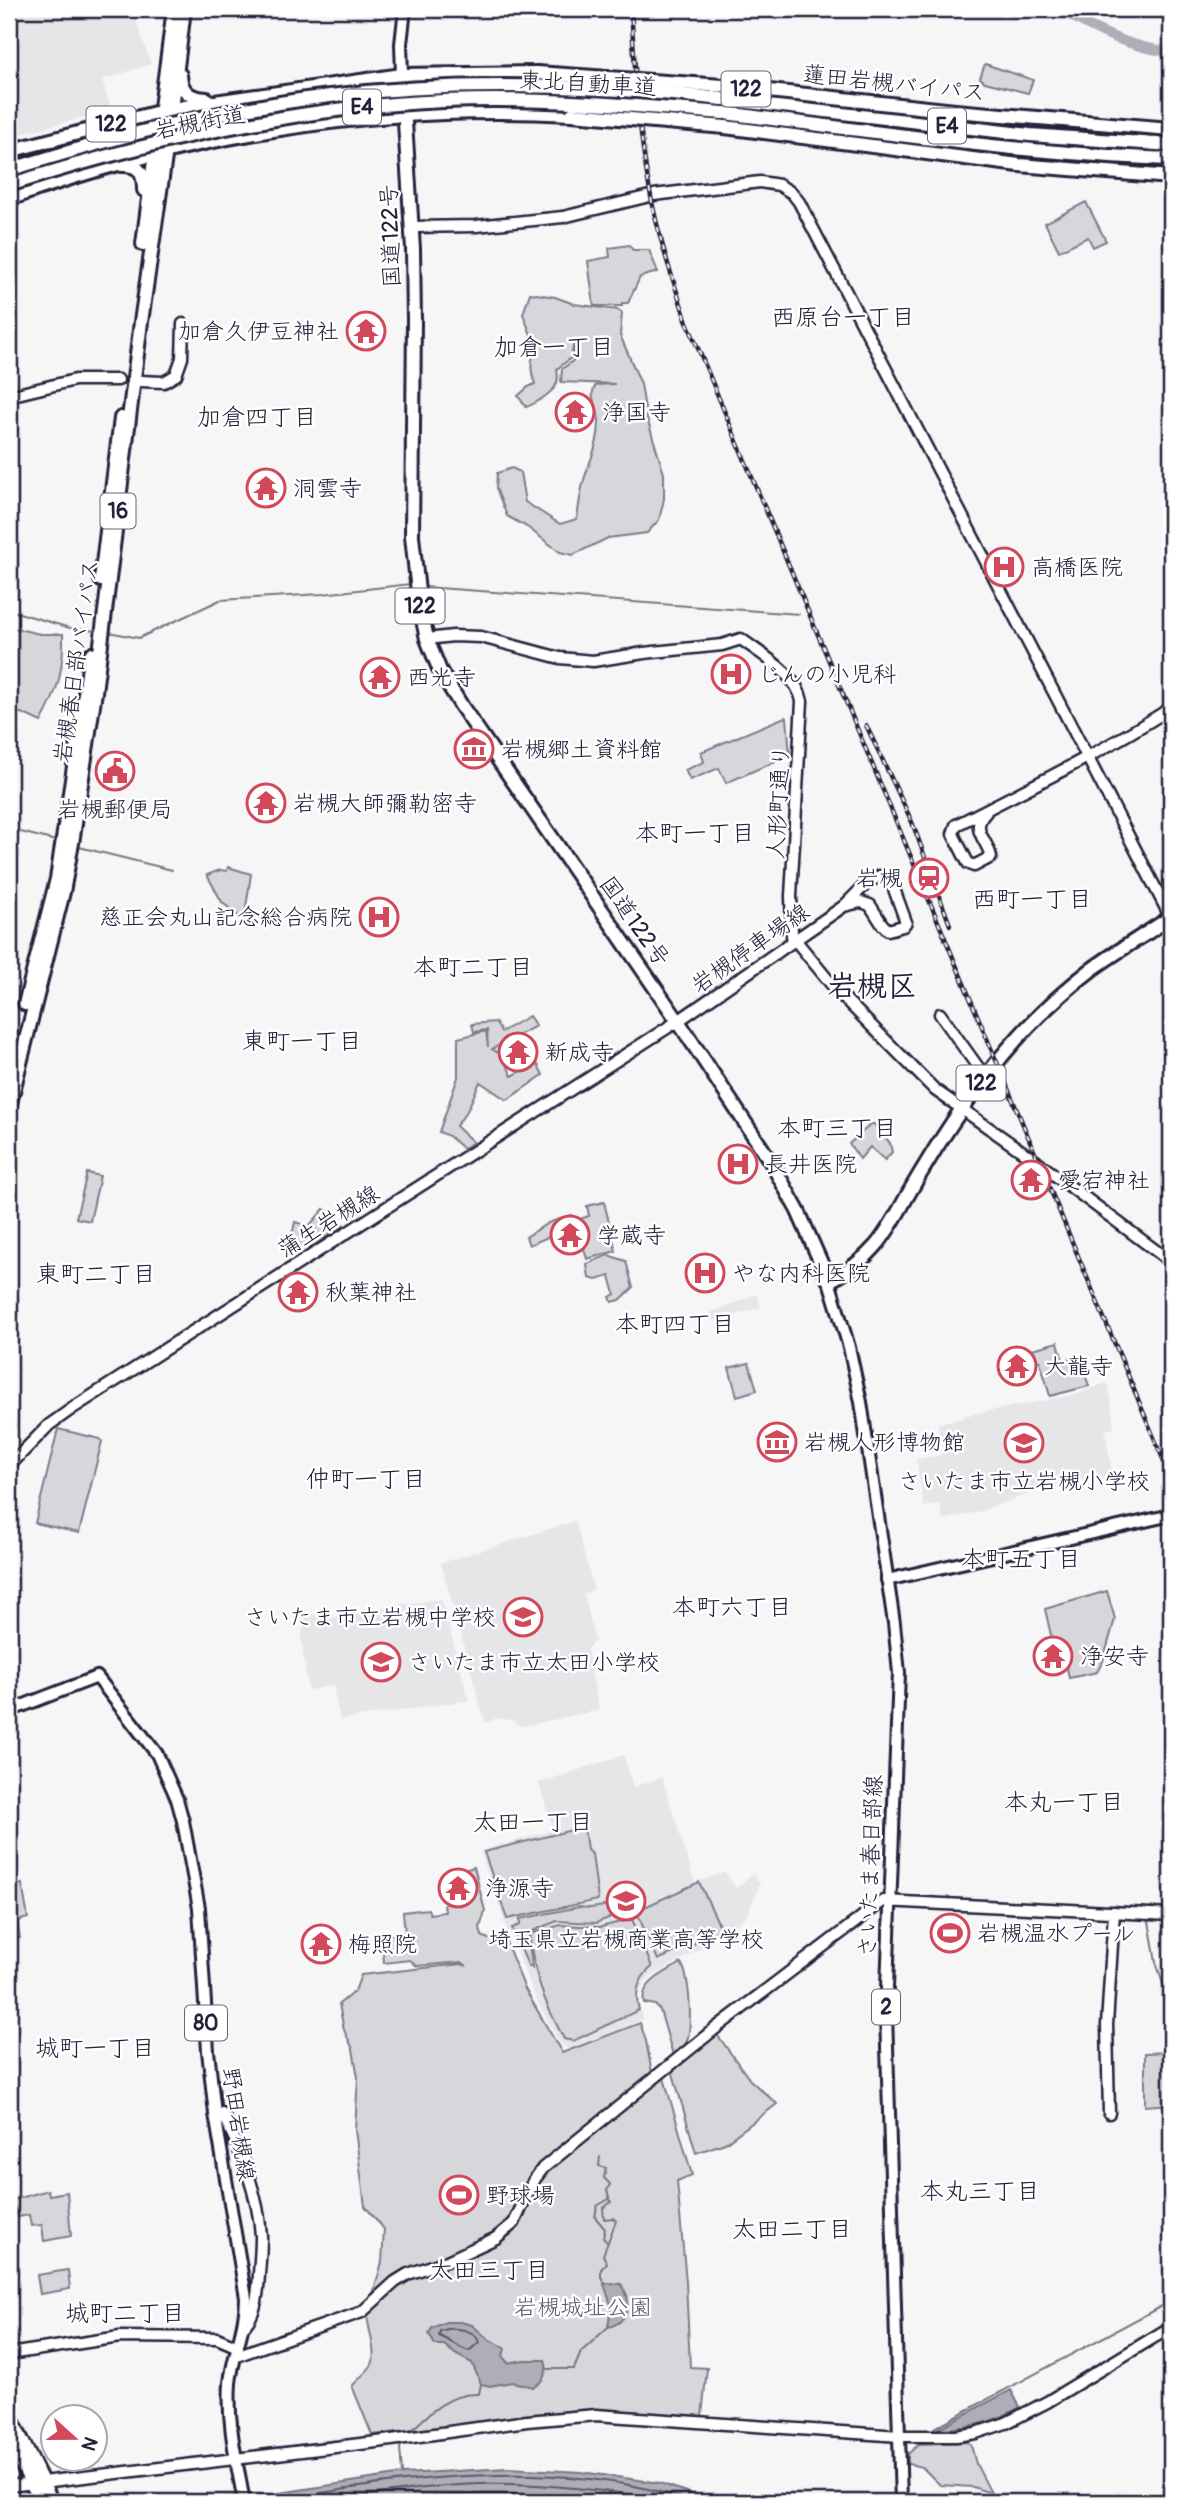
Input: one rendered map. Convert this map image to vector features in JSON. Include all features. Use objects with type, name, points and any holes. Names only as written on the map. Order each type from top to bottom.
[{"type":"highway","name":"岩槻春日部バイパス","points":[[166,110],[166,63],[163,50],[178,10]]},
{"type":"highway","name":"岩槻春日部バイパス","points":[[9,1076],[57,878],[65,829],[96,624],[145,233],[160,151],[178,10]]},
{"type":"highway","points":[[178,10],[183,90],[192,97],[224,101]]},
{"type":"highway","name":"蓮田岩槻バイパス","points":[[402,75],[537,73],[723,86],[1069,122],[1171,129]]},
{"type":"highway","name":"岩槻街道","points":[[9,151],[166,110],[402,75]]},
{"type":"highway","name":"国道122号","points":[[402,75],[412,227],[415,366],[411,508],[419,601],[428,639],[440,671],[462,706],[678,1021],[789,1192],[829,1281]]},
{"type":"highway","name":"東北自動車道","points":[[9,170],[178,122],[291,101],[421,88],[576,87],[723,99],[1030,135],[1171,145]]},
{"type":"highway","name":"東北自動車道","points":[[9,185],[184,136],[272,118],[392,104],[548,100],[724,113],[1015,148],[1171,159]]},
{"type":"highway","name":"122","points":[[405,115],[531,112],[572,114],[725,127],[1019,165],[1171,177]]},
{"type":"highway","name":"岩槻街道","points":[[9,199],[69,177],[160,151],[271,130],[405,115]]},
{"type":"highway","points":[[9,162],[111,133],[178,122]]},
{"type":"highway","points":[[163,169],[177,149],[189,145]]},
{"type":"highway","name":"岩槻春日部バイパス","points":[[9,1101],[72,843],[95,692],[163,169],[160,151]]},
{"type":"highway","points":[[69,177],[119,165],[130,164],[136,167],[144,178],[145,233]]},
{"type":"highway","name":"122","points":[[829,1281],[859,1263],[878,1245],[928,1160],[962,1109],[1027,1028],[1085,975],[1171,917]]},
{"type":"highway","points":[[9,2414],[37,2483],[41,2502]]},
{"type":"highway","points":[[9,2439],[52,2502]]},
{"type":"main road","points":[[402,75],[401,44],[405,9]]},
{"type":"main road","name":"さいたま春日部線","points":[[829,1281],[854,1368],[899,1673],[886,2023],[901,2502]]},
{"type":"main road","points":[[887,1580],[1171,1515]]},
{"type":"main road","name":"野田岩槻線","points":[[9,1711],[97,1677],[148,1740],[177,1799],[190,1850],[199,1908],[208,2051],[246,2298],[245,2325],[230,2381],[229,2412],[244,2502]]},
{"type":"street","points":[[412,227],[476,226],[564,217],[654,195],[760,182],[779,185],[792,193],[1171,917]]},
{"type":"street","points":[[140,381],[164,382],[176,375],[182,358],[183,324]]},
{"type":"street","points":[[9,396],[75,380],[118,380]]},
{"type":"street","name":"人形町通り","points":[[428,639],[481,637],[560,658],[593,661],[722,645],[741,639],[796,685],[801,694],[803,711],[790,931],[795,940]]},
{"type":"street","points":[[965,820],[978,827],[991,857],[974,866],[968,863],[953,834],[956,825],[965,820],[986,812],[1088,758],[1171,708]]},
{"type":"street","points":[[978,827],[979,820],[986,812]]},
{"type":"street","name":"岩槻停車場線","points":[[678,1021],[844,906],[868,882],[880,876],[890,878],[906,922],[903,926],[888,930],[870,905],[861,902],[844,906]]},
{"type":"street","points":[[795,940],[858,1013],[935,1090],[1171,1262]]},
{"type":"street","points":[[940,1014],[985,1077]]},
{"type":"street","name":"蒲生岩槻線","points":[[9,1466],[49,1425],[73,1408],[678,1021]]},
{"type":"street","points":[[9,2354],[120,2337],[217,2338],[237,2352],[362,2312],[395,2282],[408,2274],[447,2261],[496,2238],[514,2223],[536,2176],[543,2168],[716,2028],[876,1905],[890,1900],[1171,1914]]},
{"type":"street","points":[[1109,2113],[1107,2025],[1114,1912]]},
{"type":"street","points":[[222,2113],[242,2157],[261,2235],[256,2300],[251,2318],[245,2325]]},
{"type":"street","points":[[9,2486],[377,2442],[527,2421],[598,2415],[900,2436],[956,2437],[1006,2423],[1046,2402],[1171,2326]]},
{"type":"shaded area","points":[[11,9],[132,9],[151,64],[102,80],[110,104],[107,111],[9,137]]},
{"type":"shaded area","points":[[756,1294],[761,1307],[713,1322],[710,1313]]},
{"type":"shaded area","name":"さいたま市立岩槻小学校","points":[[1106,1383],[1109,1385],[1114,1428],[1105,1430],[1113,1477],[1060,1483],[978,1512],[942,1520],[941,1504],[924,1507],[916,1459],[942,1455],[938,1423],[1078,1394]]},
{"type":"shaded area","name":"さいたま市立岩槻中学校","points":[[575,1521],[594,1589],[584,1594],[595,1641],[587,1649],[599,1710],[525,1726],[497,1718],[485,1723],[441,1563]]},
{"type":"shaded area","name":"さいたま市立太田小学校","points":[[441,1599],[469,1700],[340,1720],[333,1686],[308,1690],[301,1638],[307,1613],[327,1619],[388,1606]]},
{"type":"shaded area","name":"埼玉県立岩槻商業高等学校","points":[[624,1755],[633,1787],[662,1777],[695,1883],[725,1872],[736,1888],[752,1874],[760,1884],[748,1914],[727,1933],[646,1980],[637,2000],[643,2020],[568,2049],[559,2042],[536,1999],[508,1931],[480,1851],[553,1830],[539,1783]]},
{"type":"green space","points":[[985,64],[1033,80],[1028,93],[985,82],[980,78]]},
{"type":"green space","points":[[1086,202],[1106,241],[1093,247],[1088,237],[1059,251],[1045,223]]},
{"type":"green space","points":[[629,245],[633,250],[649,250],[658,272],[640,277],[628,303],[622,303],[622,306],[594,306],[588,261],[610,257],[609,248]]},
{"type":"green space","points":[[530,293],[622,313],[620,335],[641,384],[646,415],[664,474],[664,499],[659,520],[647,533],[608,538],[573,555],[560,552],[527,527],[507,516],[496,488],[497,473],[512,468],[520,472],[525,502],[560,524],[577,519],[583,485],[599,430],[594,389],[596,385],[615,384],[561,382],[562,369],[574,360],[574,342],[571,358],[557,369],[558,380],[555,387],[550,393],[526,407],[518,396],[535,384],[531,366],[536,348],[523,314]]},
{"type":"green space","points":[[9,627],[40,634],[63,634],[59,680],[41,722],[9,710]]},
{"type":"green space","points":[[785,717],[790,755],[726,783],[719,768],[690,780],[685,770],[704,762],[701,752]]},
{"type":"green space","points":[[228,867],[251,874],[244,921],[222,902],[207,875],[220,870],[227,871]]},
{"type":"green space","points":[[529,1016],[536,1026],[492,1049],[503,1056],[512,1076],[537,1063],[543,1075],[507,1100],[480,1082],[467,1111],[456,1126],[473,1142],[463,1149],[449,1136],[439,1132],[458,1077],[458,1038],[486,1031],[488,1047],[487,1030],[474,1032],[472,1024],[495,1022],[501,1032]]},
{"type":"green space","points":[[874,1124],[890,1143],[892,1152],[885,1160],[870,1147],[860,1159],[849,1144]]},
{"type":"green space","points":[[87,1173],[100,1176],[90,1221],[76,1218]]},
{"type":"green space","points":[[604,1202],[616,1251],[587,1259],[577,1225],[529,1245],[526,1237],[548,1223],[572,1215],[574,1221],[589,1216],[587,1206]]},
{"type":"green space","points":[[324,1209],[344,1225],[309,1248],[290,1244],[295,1222],[309,1226]]},
{"type":"green space","points":[[608,1255],[626,1261],[633,1288],[620,1300],[612,1302],[610,1297],[615,1294],[610,1276],[596,1280],[589,1278],[587,1264]]},
{"type":"green space","points":[[1058,1342],[1063,1361],[1079,1357],[1089,1386],[1050,1396],[1040,1361],[1035,1361],[1032,1349]]},
{"type":"green space","points":[[749,1363],[757,1390],[737,1396],[729,1368]]},
{"type":"green space","points":[[58,1429],[102,1441],[79,1533],[35,1523]]},
{"type":"green space","points":[[1107,1591],[1115,1619],[1103,1661],[1097,1672],[1069,1678],[1062,1642],[1053,1644],[1045,1609]]},
{"type":"green space","points":[[584,1827],[587,1850],[592,1854],[598,1900],[507,1919],[484,1852]]},
{"type":"green space","name":"岩槻城址公園","points":[[474,1867],[485,1911],[480,1928],[482,1936],[488,1939],[504,1937],[525,1989],[562,2053],[640,2023],[652,2073],[548,2157],[536,2172],[516,2216],[494,2235],[438,2260],[372,2298],[382,2262],[384,2229],[365,2206],[355,2130],[358,2077],[353,2049],[344,2030],[339,2004],[355,1991],[361,1975],[461,1964],[467,1966],[462,1962],[417,1966],[410,1960],[384,1963],[382,1936],[405,1933],[403,1912],[428,1909],[430,1914],[445,1912],[444,1904],[466,1899],[461,1871]]},
{"type":"green space","points":[[699,1882],[722,1931],[658,1960],[636,1911]]},
{"type":"green space","points":[[22,1884],[28,1918],[17,1921],[20,1938],[9,1940],[9,1887]]},
{"type":"green space","points":[[636,1901],[631,1909],[616,1912],[596,1923],[557,1921],[528,1933],[532,1968],[528,1965],[512,1928],[520,1925],[520,1919],[579,1907],[591,1908]]},
{"type":"green space","points":[[632,1919],[652,1967],[639,1986],[639,2010],[573,2041],[564,2039],[541,1988],[529,1934],[561,1925],[601,1927]]},
{"type":"green space","points":[[681,1963],[688,1990],[690,2015],[686,2043],[673,2055],[660,2010],[655,2005],[644,2003],[644,1996],[655,1979]]},
{"type":"green space","points":[[716,2033],[750,2080],[777,2104],[725,2143],[696,2153],[672,2070]]},
{"type":"green space","points":[[1171,2052],[1171,2104],[1145,2106],[1145,2053]]},
{"type":"green space","name":"岩槻城址公園","points":[[664,2078],[692,2175],[677,2181],[690,2367],[707,2368],[702,2416],[595,2409],[372,2435],[352,2386],[373,2361],[367,2311],[399,2283],[497,2244],[512,2233],[524,2218],[534,2191],[548,2171]]},
{"type":"green space","points":[[48,2190],[49,2195],[67,2192],[71,2236],[44,2241],[42,2225],[31,2226],[29,2215],[18,2217],[13,2200]]},
{"type":"green space","points":[[68,2270],[70,2289],[40,2294],[37,2275]]},
{"type":"green space","points":[[967,2442],[971,2445],[976,2464],[991,2493],[973,2487],[940,2485],[922,2467],[908,2464],[908,2454],[919,2444]]},
{"type":"water","points":[[604,2284],[621,2284],[628,2303],[621,2321],[608,2327],[611,2305]]},
{"type":"water","points":[[446,2322],[472,2325],[488,2339],[505,2348],[503,2357],[508,2363],[545,2360],[546,2368],[540,2383],[533,2387],[512,2382],[490,2386],[481,2384],[472,2363],[444,2345],[435,2345],[429,2334],[432,2328]]},
{"type":"water","points":[[1011,2390],[1020,2407],[980,2424],[937,2429]]},
{"type":"water","points":[[508,2468],[581,2472],[660,2483],[715,2502],[189,2502],[203,2498],[273,2494],[403,2474]]},
{"type":"waterway","points":[[1060,9],[1113,37],[1142,47],[1171,52]]},
{"type":"waterway","points":[[109,632],[139,638],[220,600],[322,594],[411,584]]},
{"type":"waterway","points":[[424,587],[799,614]]},
{"type":"waterway","points":[[9,610],[70,628],[96,631]]},
{"type":"waterway","points":[[9,829],[56,841]]},
{"type":"waterway","points":[[79,847],[172,870]]},
{"type":"waterway","points":[[1149,1921],[1156,1962],[1171,2009]]},
{"type":"waterway","points":[[600,2157],[599,2166],[606,2168],[604,2178],[610,2184],[607,2191],[611,2202],[603,2208],[604,2219],[613,2218],[616,2221],[603,2255],[607,2263],[601,2269],[601,2277],[605,2283]]},
{"type":"waterway","points":[[607,2242],[603,2238],[605,2229],[595,2217],[597,2206],[609,2199]]},
{"type":"waterway","points":[[934,2428],[1171,2301]]},
{"type":"waterway","points":[[546,2369],[574,2369],[581,2352],[608,2327]]},
{"type":"waterway","points":[[408,2434],[440,2406],[458,2397],[479,2394],[481,2384]]},
{"type":"waterway","points":[[402,2473],[400,2448],[404,2442]]},
{"type":"railway","points":[[631,9],[640,120],[652,204],[687,322],[1171,1478]]},
{"type":"railway","points":[[866,725],[912,822],[950,925]]},
{"type":"place","name":"加倉久伊豆神社","points":[[366,331]]},
{"type":"place","name":"浄国寺","points":[[575,412]]},
{"type":"place","name":"洞雲寺","points":[[266,488]]},
{"type":"place","name":"高橋医院","points":[[1004,567]]},
{"type":"place","name":"じんの小児科","points":[[731,674]]},
{"type":"place","name":"西光寺","points":[[380,677]]},
{"type":"place","name":"岩槻郷土資料館","points":[[474,749]]},
{"type":"place","name":"岩槻郵便局","points":[[115,771]]},
{"type":"place","name":"岩槻大師彌勒密寺","points":[[266,803]]},
{"type":"place","name":"岩槻","points":[[929,878]]},
{"type":"place","name":"慈正会丸山記念総合病院","points":[[379,917]]},
{"type":"place","name":"新成寺","points":[[518,1052]]},
{"type":"place","name":"長井医院","points":[[738,1164]]},
{"type":"place","name":"愛宕神社","points":[[1031,1180]]},
{"type":"place","name":"学蔵寺","points":[[570,1235]]},
{"type":"place","name":"やな内科医院","points":[[705,1273]]},
{"type":"place","name":"秋葉神社","points":[[298,1292]]},
{"type":"place","name":"大龍寺","points":[[1017,1366]]},
{"type":"place","name":"岩槻人形博物館","points":[[777,1442]]},
{"type":"place","name":"さいたま市立岩槻小学校","points":[[1024,1443]]},
{"type":"place","name":"さいたま市立岩槻中学校","points":[[523,1617]]},
{"type":"place","name":"浄安寺","points":[[1053,1656]]},
{"type":"place","name":"さいたま市立太田小学校","points":[[381,1662]]},
{"type":"place","name":"浄源寺","points":[[458,1888]]},
{"type":"place","name":"埼玉県立岩槻商業高等学校","points":[[626,1901]]},
{"type":"place","name":"岩槻温水プール","points":[[950,1933]]},
{"type":"place","name":"梅照院","points":[[321,1944]]},
{"type":"place","name":"野球場","points":[[459,2195]]},
{"type":"district","name":"西原台一丁目","points":[[843,317]]},
{"type":"district","name":"加倉一丁目","points":[[554,347]]},
{"type":"district","name":"加倉四丁目","points":[[257,417]]},
{"type":"district","name":"本町一丁目","points":[[695,833]]},
{"type":"district","name":"西町一丁目","points":[[1032,899]]},
{"type":"district","name":"本町二丁目","points":[[473,967]]},
{"type":"district","name":"岩槻区","points":[[872,986]]},
{"type":"district","name":"東町一丁目","points":[[302,1041]]},
{"type":"district","name":"本町三丁目","points":[[837,1128]]},
{"type":"district","name":"東町二丁目","points":[[96,1274]]},
{"type":"district","name":"本町四丁目","points":[[675,1324]]},
{"type":"district","name":"仲町一丁目","points":[[366,1479]]},
{"type":"district","name":"本町五丁目","points":[[1021,1559]]},
{"type":"district","name":"本町六丁目","points":[[732,1607]]},
{"type":"district","name":"本丸一丁目","points":[[1064,1802]]},
{"type":"district","name":"太田一丁目","points":[[533,1822]]},
{"type":"district","name":"城町一丁目","points":[[95,2048]]},
{"type":"district","name":"本丸三丁目","points":[[980,2191]]},
{"type":"district","name":"太田二丁目","points":[[792,2229]]},
{"type":"district","name":"太田三丁目","points":[[489,2270]]},
{"type":"district","name":"城町二丁目","points":[[125,2313]]}]
